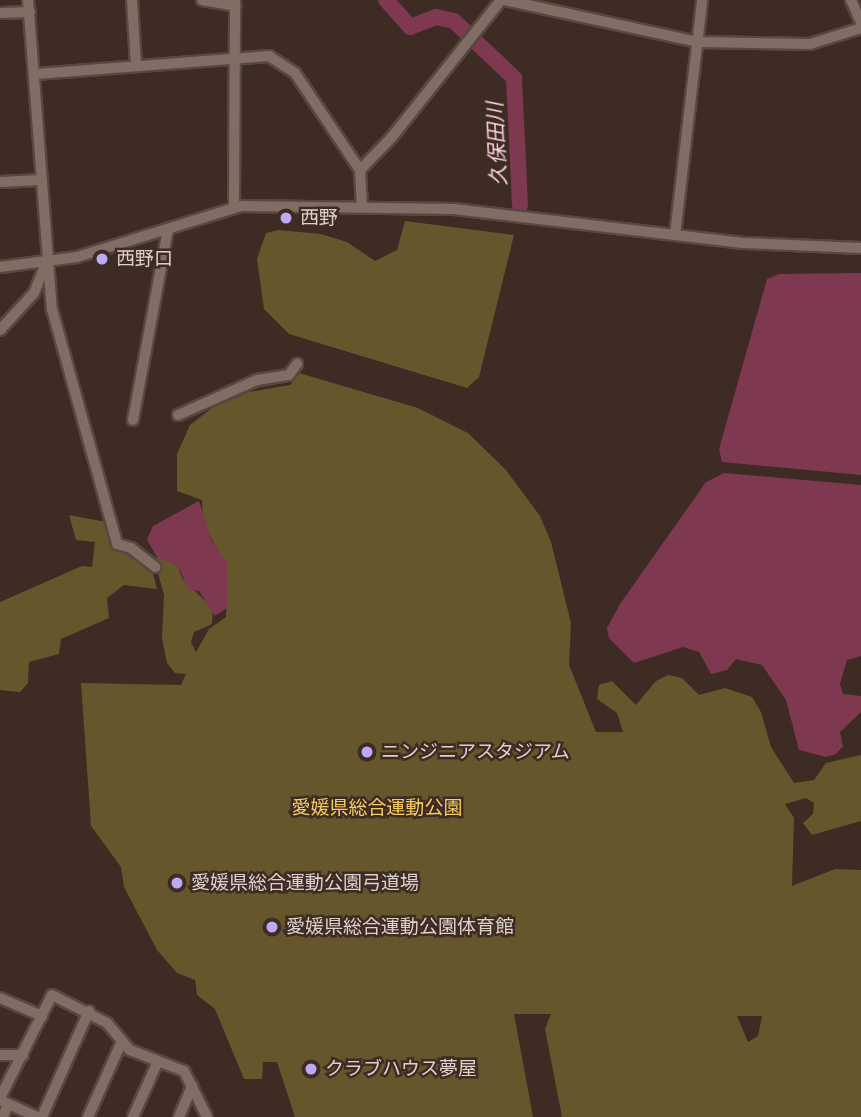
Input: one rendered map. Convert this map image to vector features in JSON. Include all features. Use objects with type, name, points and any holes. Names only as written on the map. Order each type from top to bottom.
[{"type":"street","points":[[28,0],[36,74],[40,180],[52,309],[117,544],[131,548],[155,567]]},
{"type":"street","points":[[132,0],[136,65]]},
{"type":"street","points":[[202,0],[235,3],[238,207]]},
{"type":"street","points":[[360,170],[503,0],[698,42],[810,44],[861,28]]},
{"type":"street","points":[[675,235],[702,0]]},
{"type":"street","points":[[851,0],[861,22]]},
{"type":"street","points":[[0,13],[30,12]]},
{"type":"street","points":[[36,74],[235,56],[269,56],[295,73],[360,170],[362,204]]},
{"type":"street","points":[[0,182],[40,180]]},
{"type":"street","points":[[0,267],[47,262],[238,207],[362,204],[454,209],[675,235],[861,248]]},
{"type":"street","points":[[133,420],[168,229]]},
{"type":"street","points":[[0,330],[34,293],[47,262]]},
{"type":"street","points":[[178,415],[257,380],[289,376],[297,364]]},
{"type":"street","points":[[3,1117],[3,1101],[52,995],[89,1010],[130,1050],[184,1071],[207,1117]]},
{"type":"street","points":[[0,998],[42,1016]]},
{"type":"street","points":[[42,1117],[89,1010]]},
{"type":"street","points":[[88,1117],[122,1041]]},
{"type":"street","points":[[0,1055],[23,1055]]},
{"type":"street","points":[[133,1117],[158,1061]]},
{"type":"street","points":[[178,1117],[192,1086]]},
{"type":"street","points":[[3,1101],[37,1117]]},
{"type":"green space","points":[[405,221],[514,235],[479,377],[467,388],[289,334],[264,309],[257,259],[266,233],[278,230],[321,234],[347,242],[375,261],[397,250]]},
{"type":"green space","name":"愛媛県総合運動公園","points":[[299,373],[418,408],[468,433],[506,470],[540,516],[551,542],[571,623],[569,665],[596,732],[623,732],[617,713],[597,699],[599,685],[612,681],[636,705],[656,681],[668,675],[682,678],[699,695],[725,688],[752,697],[761,712],[771,747],[794,783],[814,780],[826,763],[861,755],[861,821],[812,835],[803,823],[813,814],[814,803],[806,798],[785,804],[794,818],[792,886],[835,869],[861,870],[861,1117],[562,1117],[545,1029],[551,1014],[514,1014],[533,1117],[295,1117],[277,1062],[263,1062],[262,1079],[244,1079],[215,1009],[197,995],[195,980],[177,973],[157,950],[124,887],[121,867],[91,826],[81,683],[181,685],[186,674],[175,673],[167,663],[162,638],[164,595],[154,559],[160,556],[178,566],[182,578],[213,609],[212,624],[194,632],[191,642],[196,652],[209,629],[226,617],[227,591],[225,566],[203,521],[202,500],[177,491],[177,454],[190,425],[212,408],[249,392],[290,385]],"holes":[[[737,1016],[762,1016],[758,1036],[748,1042]]]},
{"type":"green space","points":[[69,515],[106,522],[114,545],[151,566],[157,589],[124,585],[107,598],[109,618],[61,639],[59,654],[29,662],[28,683],[20,692],[0,690],[0,602],[82,566],[92,567],[95,542],[76,540]]},
{"type":"shaded area","points":[[861,273],[861,475],[722,462],[719,449],[767,279],[779,274]]},
{"type":"shaded area","points":[[724,473],[861,485],[861,656],[847,660],[840,684],[843,694],[861,696],[861,712],[840,732],[843,746],[836,754],[826,757],[799,750],[786,700],[762,665],[736,659],[727,670],[711,674],[699,652],[683,647],[634,663],[609,638],[607,628],[620,604],[706,482]]},
{"type":"shaded area","points":[[199,501],[212,541],[227,562],[227,608],[215,616],[199,591],[189,590],[178,566],[156,556],[147,539],[153,526]]},
{"type":"waterway","name":"久保田川","points":[[386,0],[410,27],[436,17],[454,21],[514,78],[520,205]]},
{"type":"place","name":"西野","points":[[286,218]]},
{"type":"place","name":"西野口","points":[[102,259]]},
{"type":"place","name":"ニンジニアスタジアム","points":[[367,752]]},
{"type":"place","name":"愛媛県総合運動公園弓道場","points":[[177,883]]},
{"type":"place","name":"愛媛県総合運動公園体育館","points":[[272,927]]},
{"type":"place","name":"クラブハウス夢屋","points":[[311,1069]]}]
